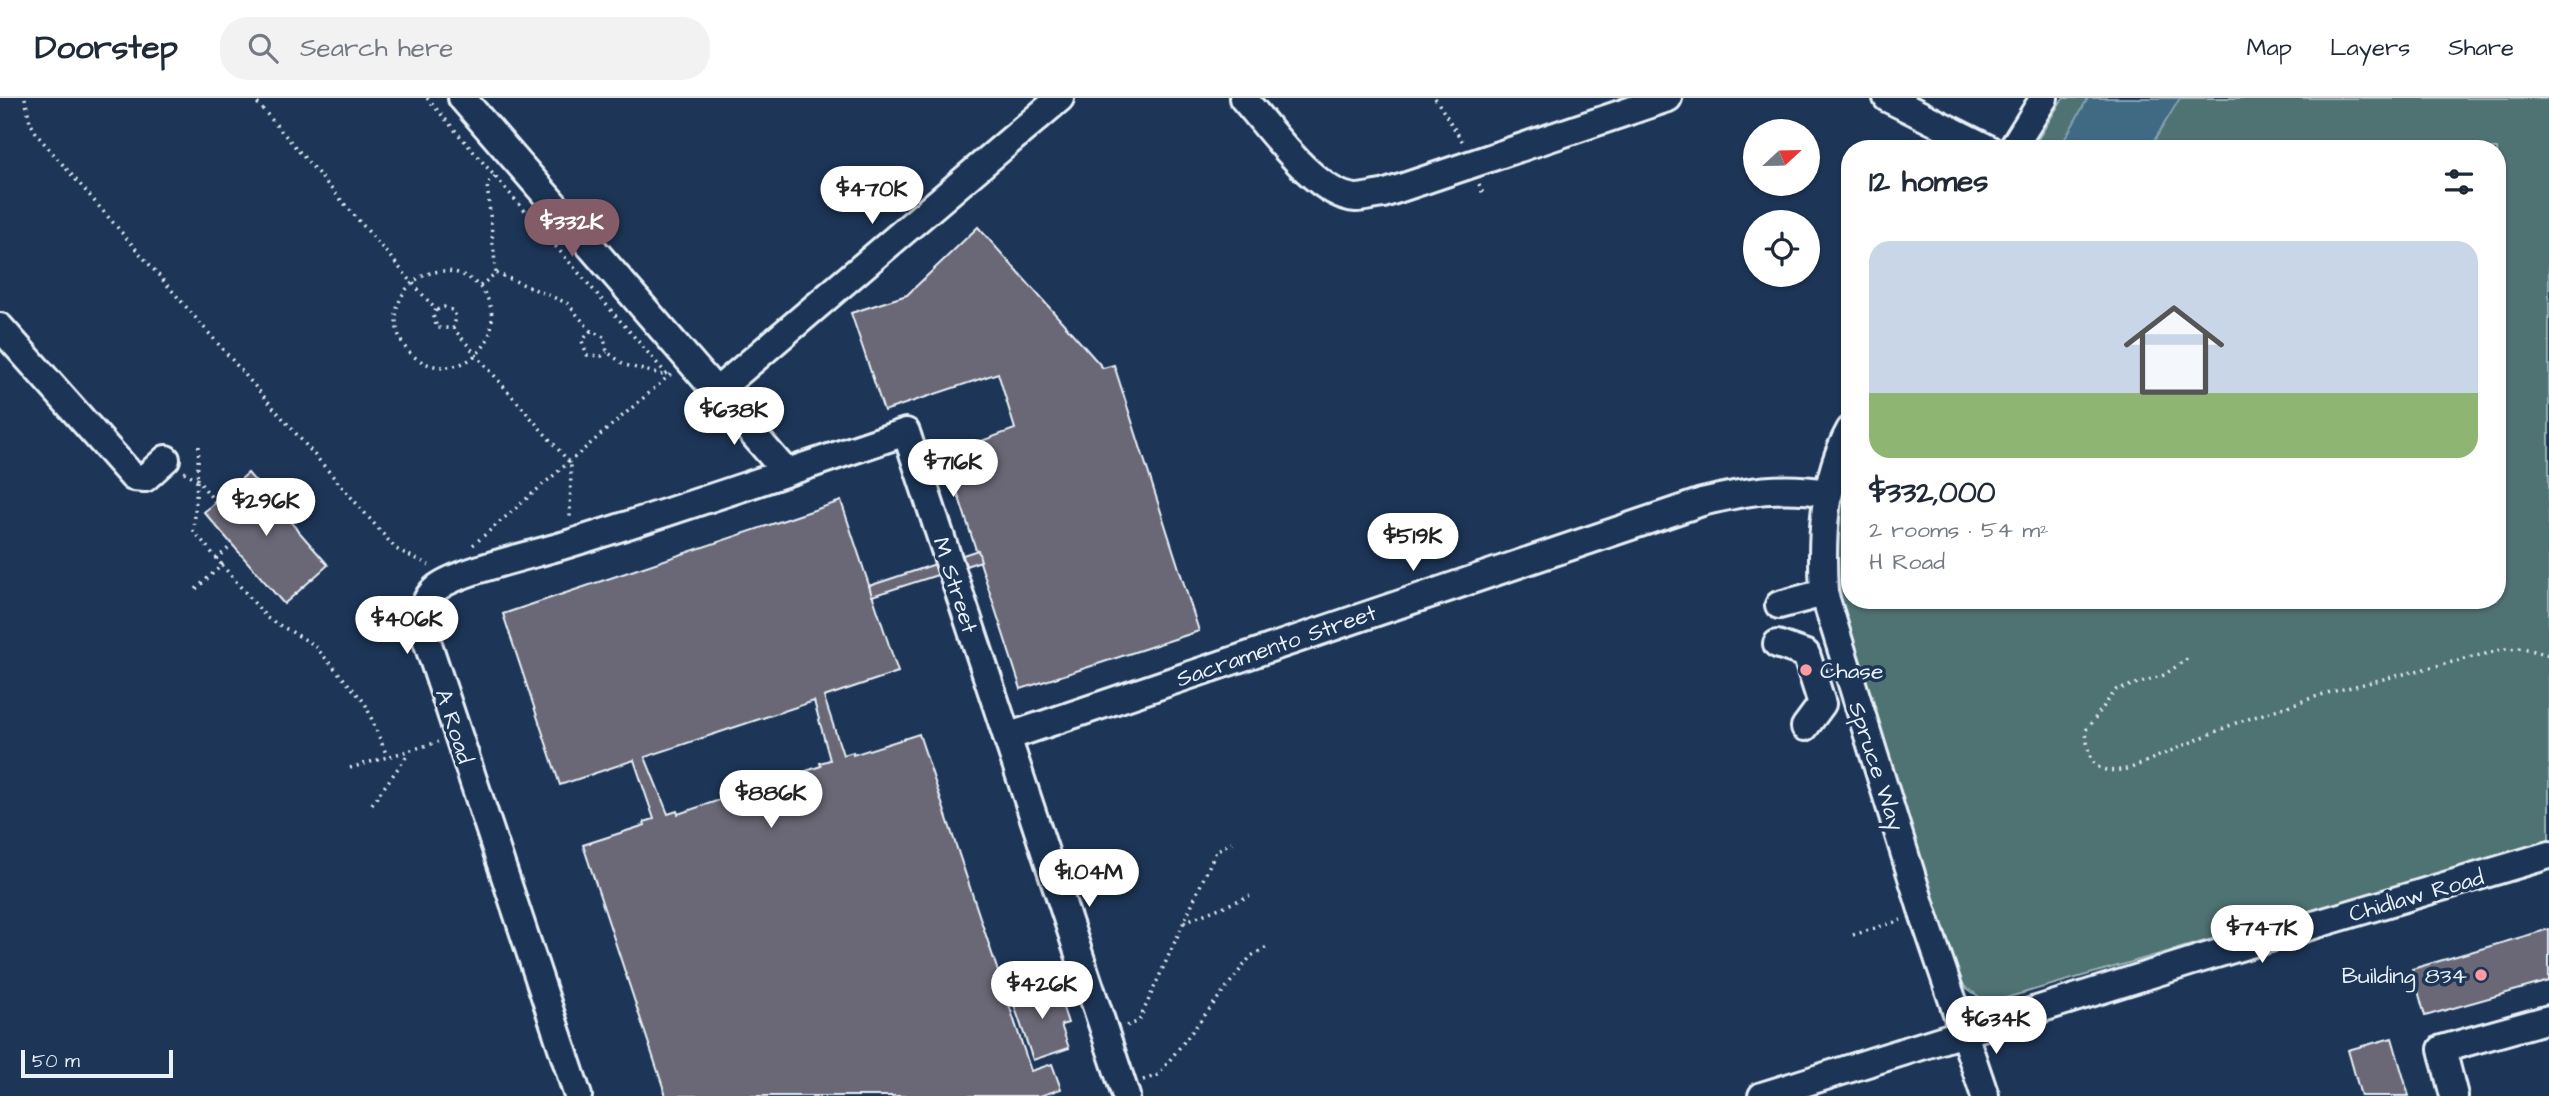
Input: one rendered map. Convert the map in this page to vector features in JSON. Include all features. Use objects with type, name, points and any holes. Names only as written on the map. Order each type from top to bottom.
[{"type":"street","points":[[462,98],[786,472]]},
{"type":"street","points":[[717,391],[1060,98]]},
{"type":"street","points":[[1243,98],[1314,178],[1333,191],[1355,198],[1383,194],[1668,98]]},
{"type":"street","points":[[1887,98],[1971,140]]},
{"type":"street","points":[[2018,140],[2044,98]]},
{"type":"street","points":[[0,327],[133,477],[145,478],[171,463]]},
{"type":"street","name":"M Street","points":[[786,472],[906,432],[1007,737]]},
{"type":"street","name":"Spruce Way","points":[[1841,457],[1829,493],[1823,552],[1824,593],[1923,913],[1985,1096]]},
{"type":"street","name":"A Road","points":[[578,1096],[425,635],[422,617],[431,593],[449,580],[570,544],[786,472]]},
{"type":"street","name":"Sacramento Street","points":[[1007,737],[1702,502],[1760,488],[1798,488],[1829,493]]},
{"type":"street","points":[[1779,605],[1824,593]]},
{"type":"street","points":[[1777,644],[1806,654],[1822,704],[1805,727]]},
{"type":"street","points":[[1007,737],[1125,1092]]},
{"type":"street","name":"Chidlaw Road","points":[[1762,1096],[1962,1032],[2549,855]]},
{"type":"street","points":[[2454,1096],[2442,1049],[2549,1019]]},
{"type":"path","points":[[25,98],[30,122],[38,136],[396,549],[414,560],[437,565]]},
{"type":"path","points":[[253,98],[436,310]]},
{"type":"path","points":[[427,98],[669,377]]},
{"type":"path","points":[[496,273],[486,197],[487,184],[515,158]]},
{"type":"path","points":[[447,270],[461,273],[480,286],[490,304],[491,323],[477,355],[468,361],[450,366],[431,367],[414,358],[398,335],[396,320],[399,299],[411,281],[434,271],[447,270]]},
{"type":"path","points":[[480,286],[496,273]]},
{"type":"path","points":[[496,273],[567,303],[591,331],[604,337],[607,352],[625,365],[669,377]]},
{"type":"path","points":[[453,328],[456,318],[454,312],[444,307],[436,310],[433,315],[438,328],[453,328],[570,464],[570,544]]},
{"type":"path","points":[[591,331],[582,341],[587,355],[602,356],[607,352]]},
{"type":"path","points":[[468,550],[690,358]]},
{"type":"path","points":[[199,446],[194,531],[267,618],[313,644],[365,704],[387,756]]},
{"type":"path","points":[[171,463],[197,479],[215,502]]},
{"type":"path","points":[[216,559],[232,545]]},
{"type":"path","points":[[196,589],[222,565]]},
{"type":"path","points":[[2187,659],[2164,675],[2116,690],[2086,730],[2087,750],[2098,767],[2110,773],[2131,768],[2257,715],[2366,682],[2505,649],[2522,648],[2549,655]]},
{"type":"path","points":[[350,768],[387,756],[409,753],[458,735]]},
{"type":"path","points":[[372,804],[409,753]]},
{"type":"path","points":[[1105,1033],[1139,1021],[1216,851],[1232,842]]},
{"type":"path","points":[[1184,922],[1250,895]]},
{"type":"path","points":[[1853,935],[1923,913]]},
{"type":"path","points":[[1125,1092],[1158,1075],[1251,956],[1267,947]]},
{"type":"green space","points":[[2063,98],[2549,98],[2549,843],[1988,1003],[1964,986],[1850,646],[1843,609],[2506,609],[2506,140],[2037,140]]},
{"type":"green space","points":[[1841,511],[1841,600],[1838,556]]},
{"type":"water","points":[[2088,98],[2180,98],[2154,140],[2064,140]]},
{"type":"building","points":[[978,227],[1103,368],[1114,365],[1199,631],[1021,689],[945,454],[1015,429],[998,373],[884,411],[851,313],[907,295]]},
{"type":"building","points":[[248,473],[328,565],[284,604],[204,512]]},
{"type":"building","points":[[841,501],[898,672],[824,697],[843,755],[853,752],[853,755],[919,734],[1031,1071],[1052,1064],[1061,1089],[1040,1096],[666,1096],[583,845],[645,825],[644,822],[654,819],[634,760],[560,785],[503,614]],"holes":[[[814,701],[830,760],[820,763],[821,766],[678,814],[677,811],[668,814],[645,757]]]},
{"type":"building","points":[[978,550],[981,561],[872,596],[869,586]]},
{"type":"building","name":"Building 834","points":[[2549,929],[2549,981],[2425,1016],[2412,969]]},
{"type":"building","points":[[1055,984],[1068,1023],[1061,1025],[1069,1048],[1033,1060],[1012,999]]},
{"type":"building","points":[[2392,1038],[2409,1096],[2361,1096],[2348,1050]]},
{"type":"place","name":"Chase","points":[[1806,670]]},
{"type":"place","name":"Building 834","points":[[2481,975]]}]
